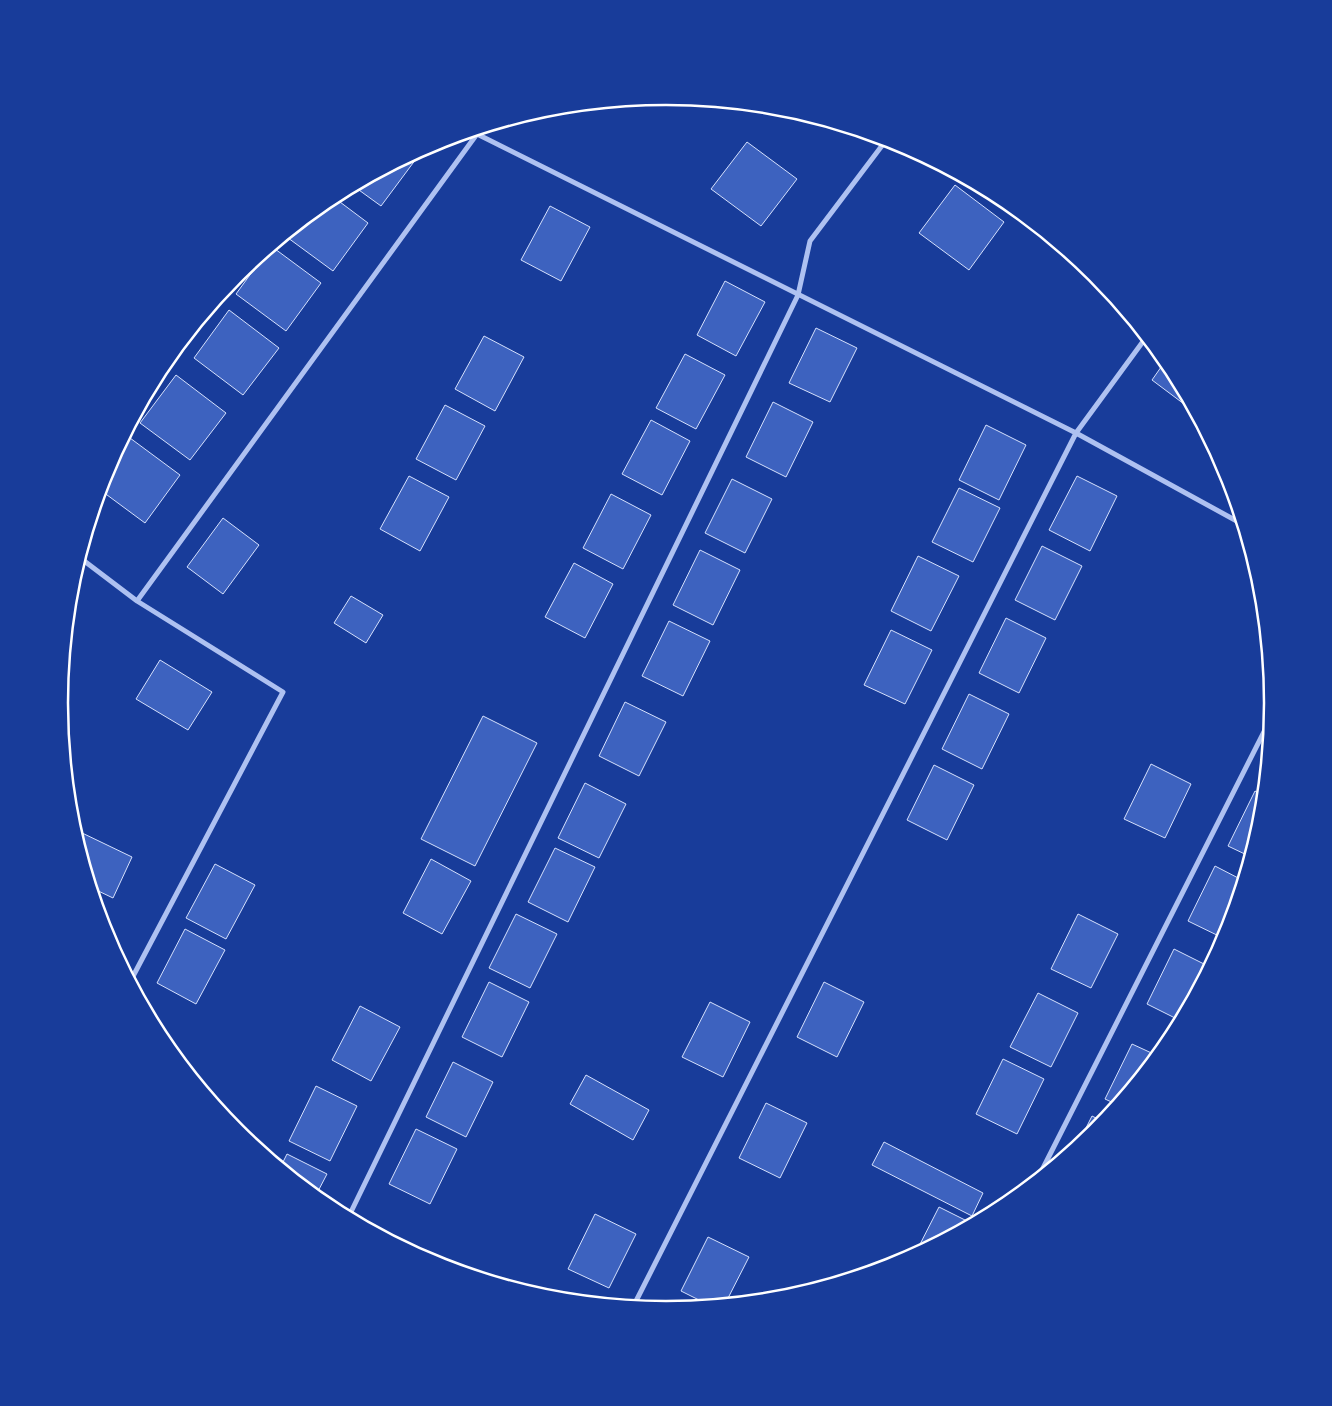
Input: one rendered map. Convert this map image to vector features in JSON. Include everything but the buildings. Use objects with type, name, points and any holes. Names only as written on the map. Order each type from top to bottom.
[{"type":"street","points":[[137,601],[476,135]]},
{"type":"street","points":[[478,135],[1076,433],[1236,521]]},
{"type":"street","points":[[351,1212],[798,295],[810,241],[882,145]]},
{"type":"street","points":[[636,1300],[1076,433],[1142,341]]},
{"type":"street","points":[[85,561],[137,601],[283,692],[133,976]]},
{"type":"street","points":[[1044,1167],[1263,733]]}]
